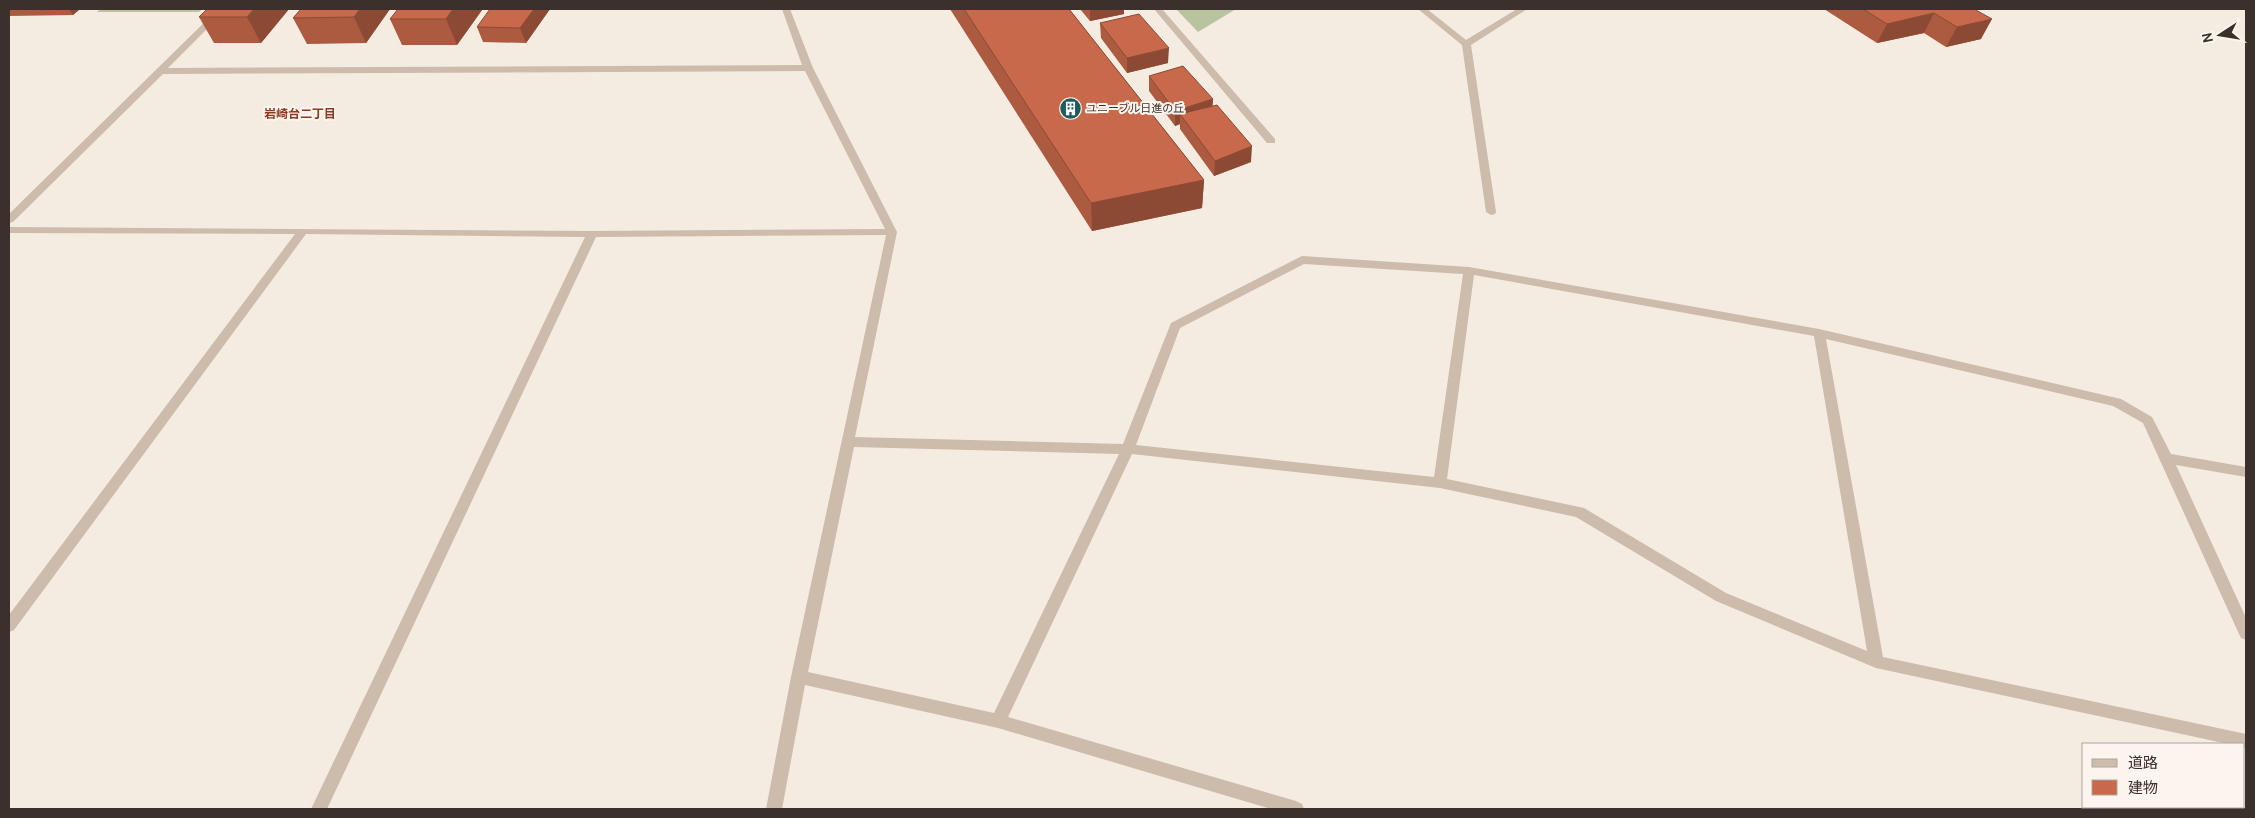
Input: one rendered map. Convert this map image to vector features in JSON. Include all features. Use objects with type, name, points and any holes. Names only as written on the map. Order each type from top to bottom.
[{"type":"street","points":[[9,220],[223,9]]},
{"type":"street","points":[[774,809],[847,442],[892,232],[808,68],[786,9]]},
{"type":"street","points":[[1158,9],[1271,141]]},
{"type":"street","points":[[1422,9],[1466,44],[1491,212]]},
{"type":"street","points":[[1466,44],[1524,9]]},
{"type":"street","points":[[159,70],[808,68]]},
{"type":"street","points":[[9,230],[592,234],[892,232]]},
{"type":"street","points":[[9,626],[303,231]]},
{"type":"street","points":[[319,809],[592,234]]},
{"type":"street","points":[[998,721],[1128,449],[1175,326],[1302,260],[1469,270],[1819,333],[2116,402],[2148,420],[2246,634]]},
{"type":"street","points":[[1440,483],[1469,270]]},
{"type":"street","points":[[1819,333],[1876,662]]},
{"type":"street","points":[[847,442],[1128,449],[1440,483],[1579,512],[1721,597],[1876,662],[2246,741]]},
{"type":"street","points":[[2167,458],[2246,472]]},
{"type":"street","points":[[799,677],[998,721],[1296,809]]},
{"type":"green space","points":[[101,9],[203,9],[199,12],[97,12]]},
{"type":"green space","points":[[1176,9],[1236,9],[1198,32]]},
{"type":"building","points":[[207,9],[254,9],[247,17],[199,17]]},
{"type":"building","points":[[301,9],[360,9],[354,17],[293,18]]},
{"type":"building","points":[[398,9],[453,9],[446,19],[390,19]]},
{"type":"building","points":[[490,9],[534,9],[520,28],[477,27]]},
{"type":"building","name":"ユニーブル日進の丘","points":[[964,9],[1069,9],[1204,180],[1091,203]]},
{"type":"building","points":[[1863,9],[1974,9],[1992,19],[1957,27],[1934,13],[1887,24]]},
{"type":"building","points":[[1139,14],[1169,48],[1127,58],[1100,23]]},
{"type":"building","points":[[1183,66],[1213,99],[1175,111],[1149,76]]},
{"type":"building","points":[[1217,105],[1252,146],[1215,161],[1180,114]]},
{"type":"place","name":"ユニーブル日進の丘","points":[[1070,108]]},
{"type":"district","name":"岩崎台二丁目","points":[[300,114]]}]
